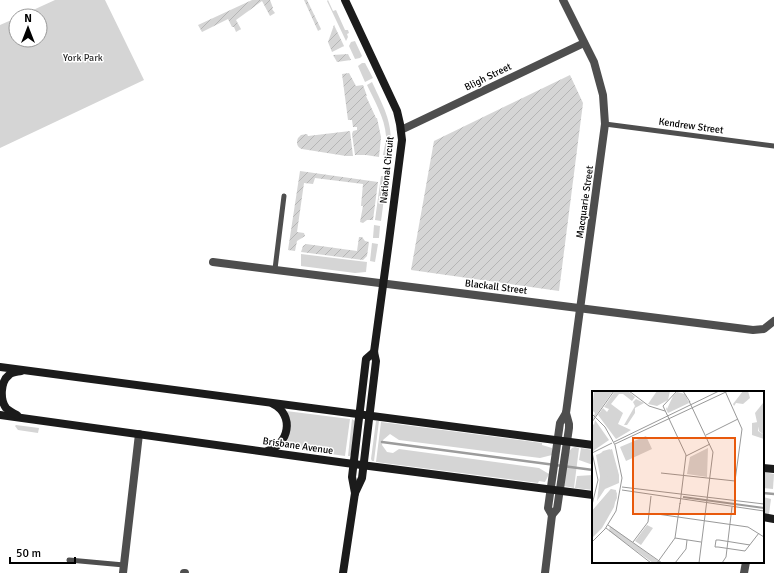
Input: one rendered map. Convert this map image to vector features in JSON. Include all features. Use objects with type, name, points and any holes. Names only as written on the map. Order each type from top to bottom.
[{"type":"main road","name":"National Circuit","points":[[343,573],[355,493],[362,478],[364,466],[376,361],[374,352],[401,149],[399,117],[344,0]]},
{"type":"main road","name":"National Circuit","points":[[355,493],[352,477],[353,464],[366,359],[374,352]]},
{"type":"main road","points":[[0,367],[592,445]]},
{"type":"main road","points":[[25,418],[7,409],[3,403],[1,395],[4,383],[8,376],[15,372],[26,370]]},
{"type":"main road","points":[[264,452],[273,450],[280,445],[286,434],[287,426],[286,417],[281,410],[275,405],[267,403]]},
{"type":"main road","name":"Brisbane Avenue","points":[[0,415],[364,466],[592,495]]},
{"type":"main road","points":[[764,468],[774,469]]},
{"type":"main road","points":[[764,517],[774,519]]},
{"type":"street","name":"Macquarie Street","points":[[552,515],[557,510],[560,491],[564,458],[560,423],[566,413],[605,124],[603,95],[594,62],[563,0]]},
{"type":"street","name":"Bligh Street","points":[[401,130],[584,43]]},
{"type":"street","name":"Blackall Street","points":[[213,262],[753,330],[764,329],[774,321]]},
{"type":"street","points":[[123,569],[140,434]]},
{"type":"street","name":"Macquarie Street","points":[[545,573],[552,515],[548,508],[556,456],[562,441]]},
{"type":"street","points":[[744,573],[746,563]]},
{"type":"lane","name":"Kendrew Street","points":[[605,124],[774,146]]},
{"type":"lane","points":[[275,269],[284,196]]},
{"type":"lane","points":[[69,560],[123,569]]},
{"type":"green space","name":"York Park","points":[[55,0],[105,0],[144,80],[0,148],[0,25],[8,22],[8,48],[48,48],[48,8],[38,8]]},
{"type":"green space","points":[[252,0],[270,0],[272,9],[275,13],[270,16],[262,1],[236,20],[241,29],[236,32],[228,19],[202,32],[198,25]]},
{"type":"green space","points":[[304,0],[307,0],[321,29],[318,31]]},
{"type":"green space","points":[[328,0],[333,11],[336,10],[345,30],[348,30],[349,33],[347,34],[348,37],[346,41],[327,1]]},
{"type":"green space","points":[[334,25],[344,46],[332,52],[328,42]]},
{"type":"green space","points":[[355,41],[362,56],[355,59],[349,46],[351,42]]},
{"type":"green space","points":[[348,54],[351,60],[337,62],[333,55]]},
{"type":"green space","points":[[365,63],[373,78],[365,82],[358,66]]},
{"type":"green space","points":[[349,73],[356,86],[363,85],[366,96],[377,118],[381,137],[379,157],[355,155],[352,134],[353,131],[357,130],[357,127],[353,127],[352,120],[348,120],[342,74]]},
{"type":"green space","points":[[570,75],[583,103],[559,291],[411,270],[434,141]]},
{"type":"green space","points":[[372,82],[384,109],[389,126],[391,135],[390,156],[383,155],[386,138],[385,129],[379,109],[367,85]]},
{"type":"green space","points":[[350,131],[353,156],[302,149],[297,145],[298,138],[301,135],[307,134],[308,136]]},
{"type":"green space","points":[[300,171],[378,182],[373,220],[367,220],[363,223],[360,222],[363,206],[361,206],[363,184],[315,178],[313,184],[304,183],[297,232],[304,233],[305,236],[297,241],[295,251],[288,250]]},
{"type":"green space","points":[[381,176],[387,176],[381,221],[375,220]]},
{"type":"green space","points":[[374,225],[380,226],[379,238],[373,238]]},
{"type":"green space","points":[[359,237],[362,237],[365,241],[369,242],[367,256],[363,260],[301,252],[303,246],[306,244],[357,251]]},
{"type":"green space","points":[[372,243],[378,244],[375,262],[370,261]]},
{"type":"green space","points":[[301,254],[367,262],[366,272],[355,273],[301,266]]},
{"type":"green space","points":[[286,411],[350,419],[345,456],[281,447]]},
{"type":"green space","points":[[352,419],[355,421],[351,454],[348,456]]},
{"type":"green space","points":[[376,421],[379,421],[374,461],[372,461],[371,459]]},
{"type":"green space","points":[[381,422],[542,443],[542,445],[552,448],[552,455],[540,458],[399,440],[390,434],[383,440],[382,445],[387,452],[393,453],[399,449],[539,468],[549,474],[545,482],[539,481],[538,483],[376,462]]},
{"type":"green space","points":[[15,426],[39,428],[38,433],[18,430]]},
{"type":"green space","points":[[572,448],[579,448],[574,488],[564,486],[567,454]]},
{"type":"green space","points":[[581,448],[592,450],[592,465],[579,460]]},
{"type":"green space","points":[[764,472],[774,474],[773,489],[764,488]]},
{"type":"green space","points":[[592,475],[592,490],[575,488],[577,476]]},
{"type":"green space","points":[[764,497],[771,499],[769,514],[764,513]]},
{"type":"waterway","points":[[382,442],[592,470]]},
{"type":"waterway","points":[[764,493],[774,494]]}]
